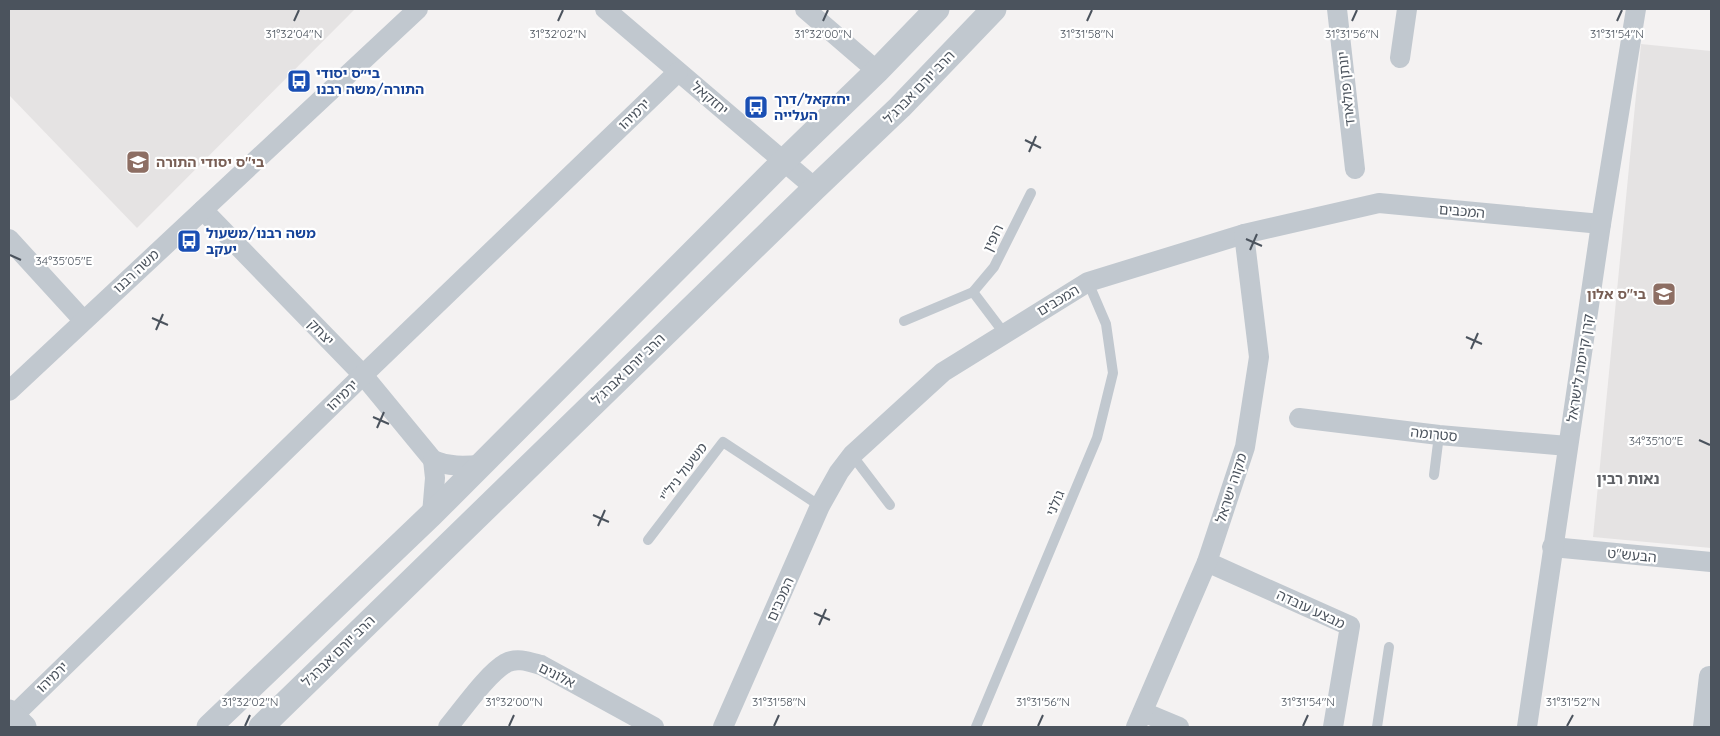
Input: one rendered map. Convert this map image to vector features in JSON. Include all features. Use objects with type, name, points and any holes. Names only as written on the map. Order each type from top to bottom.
[{"type":"street","name":"משה רבנו","points":[[9,391],[418,9]]},
{"type":"street","name":"יחזקאל","points":[[605,9],[815,188]]},
{"type":"street","points":[[805,9],[878,71]]},
{"type":"street","points":[[209,727],[432,514],[784,161],[878,71],[937,9]]},
{"type":"street","name":"הרב יורם אברג'ל","points":[[261,727],[815,188],[900,108],[994,9]]},
{"type":"street","name":"יונתן פולארד","points":[[1337,9],[1355,169]]},
{"type":"street","points":[[1400,58],[1407,9]]},
{"type":"street","name":"קרן קיימת לישראל","points":[[1526,727],[1601,224],[1636,9]]},
{"type":"street","name":"ירמיהו","points":[[14,719],[363,375],[678,72]]},
{"type":"street","name":"המכבים","points":[[723,727],[820,506],[839,472],[852,455],[943,372],[1004,332],[1088,282],[1244,234],[1379,203],[1601,224]]},
{"type":"street","name":"יצחק","points":[[202,210],[363,375],[433,460]]},
{"type":"street","name":"מקוה ישראל","points":[[1139,720],[1207,562],[1245,447],[1259,357],[1244,234]]},
{"type":"street","points":[[9,239],[83,320]]},
{"type":"street","name":"סטרומה","points":[[1299,418],[1440,435],[1568,446]]},
{"type":"street","points":[[433,460],[455,466],[481,465]]},
{"type":"street","points":[[432,514],[435,478],[433,460]]},
{"type":"street","name":"הבעש\"ט","points":[[1552,547],[1711,562]]},
{"type":"street","name":"מבצע עובדה","points":[[1207,562],[1350,626],[1333,727]]},
{"type":"street","name":"אלונים","points":[[448,727],[484,682],[507,662],[522,660],[541,665],[654,727]]},
{"type":"street","points":[[1703,727],[1709,676],[1711,676]]},
{"type":"street","points":[[1139,720],[1179,727]]},
{"type":"lane","name":"רופין","points":[[904,322],[973,292],[994,267],[1031,193]]},
{"type":"lane","name":"גולני","points":[[976,727],[1097,438],[1113,373],[1106,324],[1088,282]]},
{"type":"lane","points":[[973,292],[1004,332]]},
{"type":"lane","points":[[1434,475],[1440,435]]},
{"type":"lane","name":"משעול ניל\"י","points":[[648,540],[723,442],[820,506]]},
{"type":"lane","points":[[852,455],[890,505]]},
{"type":"lane","points":[[1377,727],[1389,647]]},
{"type":"shaded area","name":"בי\"ס יסודי התורה","points":[[9,9],[355,9],[137,228],[9,95]]},
{"type":"shaded area","name":"בי\"ס אלון","points":[[1641,44],[1711,51],[1711,548],[1593,537]]},
{"type":"place","name":"בי״ס יסודי התורה/משה רבנו","points":[[299,81]]},
{"type":"place","name":"יחזקאל/דרך העלייה","points":[[756,107]]},
{"type":"place","name":"בי\"ס יסודי התורה","points":[[138,162]]},
{"type":"place","name":"משה רבנו/משעול יעקב","points":[[189,241]]},
{"type":"place","name":"בי\"ס אלון","points":[[1664,294]]},
{"type":"district","name":"נאות רבין","points":[[1628,478]]}]
